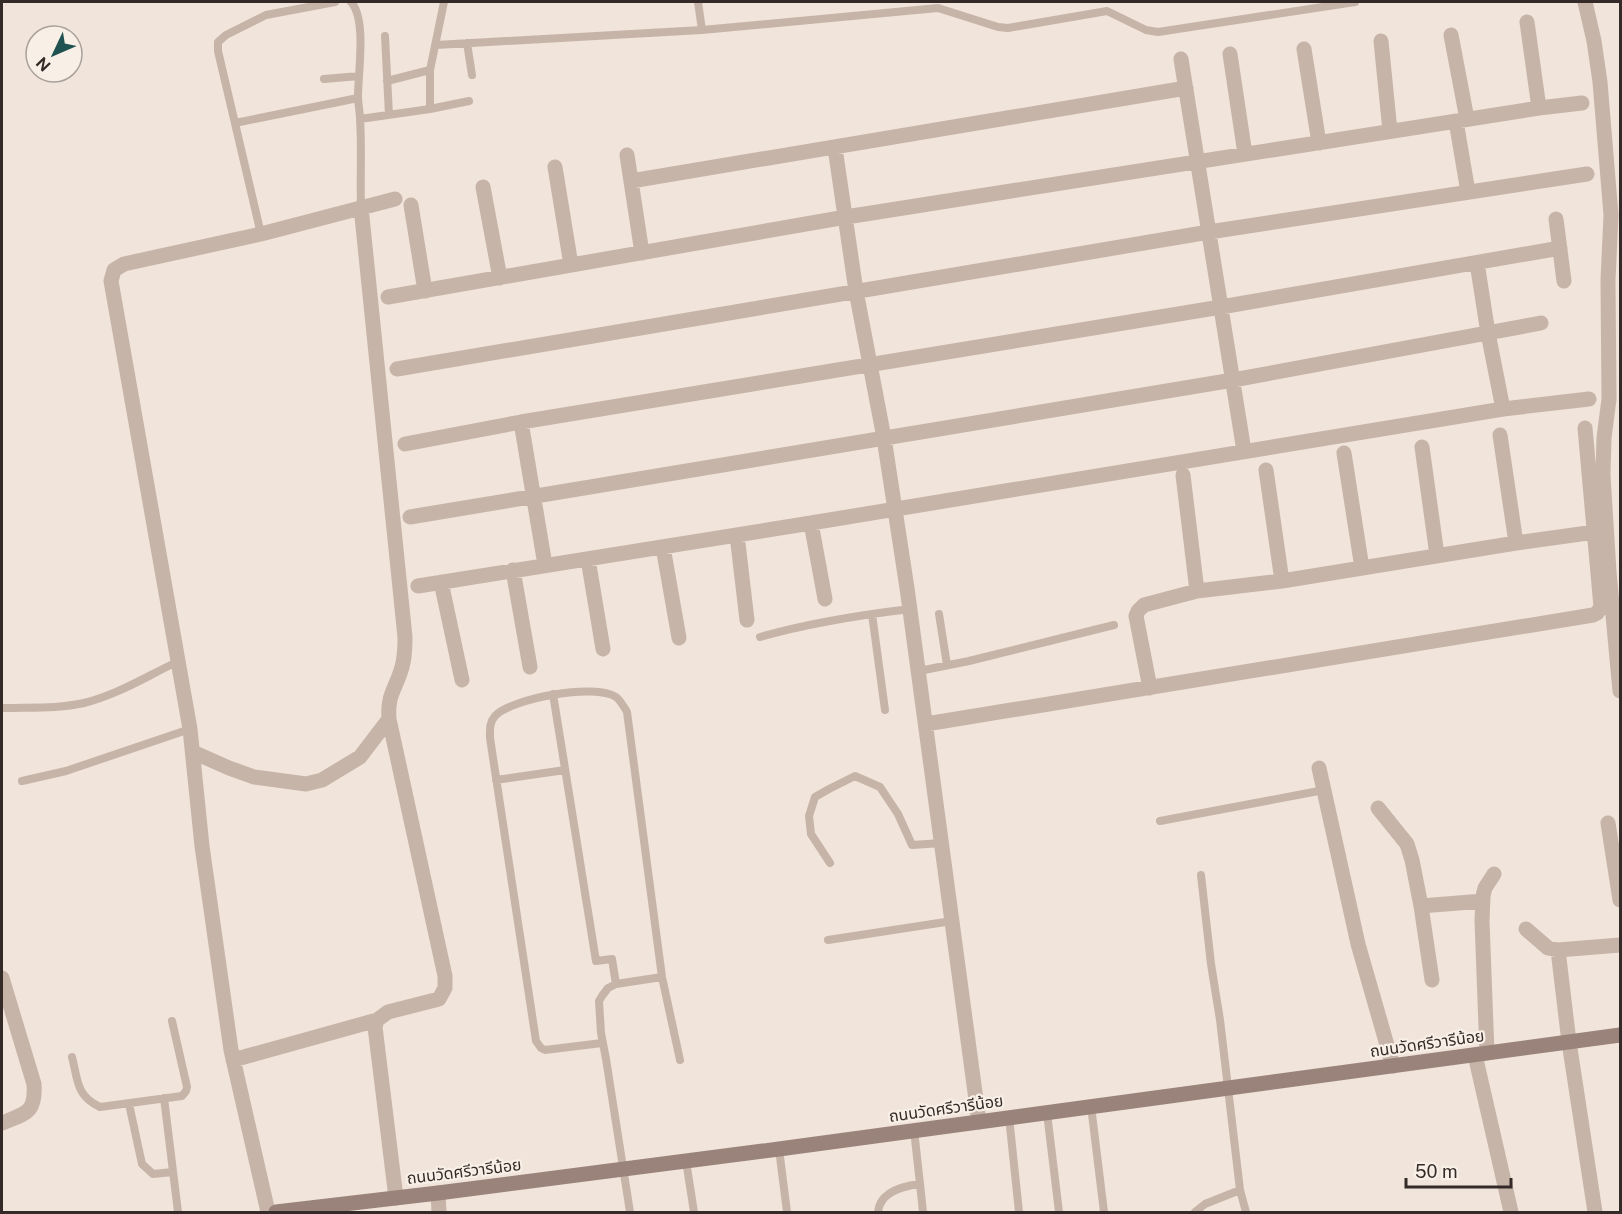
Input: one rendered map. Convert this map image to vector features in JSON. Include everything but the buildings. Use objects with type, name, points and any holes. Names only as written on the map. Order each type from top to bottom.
[{"type":"main road","name":"ถนนวัดศรีวารีน้อย","points":[[276,1212],[339,1208],[396,1198],[779,1149],[1620,1035]]},
{"type":"street","points":[[1585,2],[1600,82],[1611,215],[1608,280],[1608,399],[1603,476],[1620,691]]},
{"type":"street","points":[[1527,22],[1539,108]]},
{"type":"street","points":[[1451,35],[1468,192]]},
{"type":"street","points":[[1381,41],[1390,131]]},
{"type":"street","points":[[1304,49],[1319,142]]},
{"type":"street","points":[[1230,54],[1245,154]]},
{"type":"street","points":[[1181,59],[1244,451]]},
{"type":"street","points":[[631,181],[1186,88]]},
{"type":"street","points":[[388,297],[846,217],[1582,103]]},
{"type":"street","points":[[835,148],[856,291],[896,509],[979,1122]]},
{"type":"street","points":[[627,155],[642,253]]},
{"type":"street","points":[[555,167],[571,266]]},
{"type":"street","points":[[397,369],[1209,232],[1587,174]]},
{"type":"street","points":[[483,187],[500,278]]},
{"type":"street","points":[[268,1212],[233,1060],[202,846],[190,729],[111,281],[114,270],[124,264],[261,234],[395,199]]},
{"type":"street","points":[[411,205],[425,291]]},
{"type":"street","points":[[233,1060],[377,1020],[388,1012],[439,999],[445,988],[445,976],[388,706],[405,655],[405,637],[361,207]]},
{"type":"street","points":[[1556,219],[1564,281]]},
{"type":"street","points":[[405,444],[521,422],[1221,307],[1560,248]]},
{"type":"street","points":[[1477,263],[1503,409]]},
{"type":"street","points":[[410,517],[1233,380],[1541,323]]},
{"type":"street","points":[[418,586],[1503,409],[1589,399]]},
{"type":"street","points":[[521,422],[545,566]]},
{"type":"street","points":[[926,724],[1593,615],[1601,607],[1585,428]]},
{"type":"street","points":[[1500,435],[1516,543]]},
{"type":"street","points":[[1422,447],[1437,555]]},
{"type":"street","points":[[1344,453],[1362,568]]},
{"type":"street","points":[[1266,470],[1282,581]]},
{"type":"street","points":[[1183,475],[1197,591]]},
{"type":"street","points":[[811,523],[825,599]]},
{"type":"street","points":[[1150,688],[1136,615],[1144,605],[1197,591],[1282,581],[1595,532]]},
{"type":"street","points":[[736,535],[747,620]]},
{"type":"street","points":[[663,547],[679,638]]},
{"type":"street","points":[[588,559],[603,649]]},
{"type":"street","points":[[513,570],[530,667]]},
{"type":"street","points":[[441,582],[462,680]]},
{"type":"street","points":[[193,752],[255,777],[306,784],[322,780],[360,757],[390,719]]},
{"type":"street","points":[[1319,768],[1358,944],[1393,1066]]},
{"type":"street","points":[[1378,808],[1407,844],[1421,906],[1432,980]]},
{"type":"street","points":[[1608,823],[1620,900]]},
{"type":"street","points":[[1494,874],[1485,888],[1483,901],[1481,1054],[1511,1212]]},
{"type":"street","points":[[1421,906],[1483,901]]},
{"type":"street","points":[[1526,929],[1548,948],[1558,950],[1620,945]]},
{"type":"street","points":[[1558,950],[1569,1042],[1595,1212]]},
{"type":"street","points":[[2,978],[34,1084],[35,1098],[32,1108],[25,1114],[2,1123]]},
{"type":"street","points":[[377,1020],[375,1027],[396,1198]]},
{"type":"street","points":[[438,1193],[439,1212]]},
{"type":"lane","points":[[261,234],[218,51],[218,42],[226,34],[266,15],[335,2]]},
{"type":"lane","points":[[351,2],[354,4],[360,32],[358,98],[361,207]]},
{"type":"lane","points":[[430,110],[430,70],[444,2]]},
{"type":"lane","points":[[698,2],[702,30]]},
{"type":"lane","points":[[436,45],[702,30],[938,8],[1008,28],[1107,11],[1151,32],[1355,2]]},
{"type":"lane","points":[[385,36],[390,115]]},
{"type":"lane","points":[[467,43],[472,75]]},
{"type":"lane","points":[[387,81],[430,70]]},
{"type":"lane","points":[[324,79],[359,76]]},
{"type":"lane","points":[[235,123],[358,98]]},
{"type":"lane","points":[[360,119],[430,110],[469,102]]},
{"type":"lane","points":[[760,637],[793,628],[910,609]]},
{"type":"lane","points":[[873,614],[885,710]]},
{"type":"lane","points":[[939,614],[947,665]]},
{"type":"lane","points":[[919,671],[1114,625]]},
{"type":"lane","points":[[2,708],[83,703],[106,696],[177,662]]},
{"type":"lane","points":[[602,1043],[544,1050],[536,1041],[490,738],[490,725],[495,716],[502,711],[533,698],[553,694],[585,691],[606,693],[617,698],[627,712],[662,977],[680,1060]]},
{"type":"lane","points":[[553,694],[596,961],[612,959],[616,984]]},
{"type":"lane","points":[[22,781],[66,771],[190,729]]},
{"type":"lane","points":[[496,780],[565,770]]},
{"type":"lane","points":[[830,863],[811,834],[809,816],[815,797],[855,776],[880,787],[898,814],[912,845],[942,843]]},
{"type":"lane","points":[[1160,821],[1324,790]]},
{"type":"lane","points":[[1202,875],[1240,1190],[1246,1212]]},
{"type":"lane","points":[[828,940],[952,921]]},
{"type":"lane","points":[[630,1212],[602,1043],[599,1001],[608,988],[616,984],[662,977]]},
{"type":"lane","points":[[72,1057],[80,1092],[88,1102],[100,1107],[182,1096],[187,1087],[172,1021]]},
{"type":"lane","points":[[164,1098],[178,1212]]},
{"type":"lane","points":[[129,1104],[142,1164],[153,1174],[173,1172]]},
{"type":"lane","points":[[1091,1107],[1104,1212]]},
{"type":"lane","points":[[1047,1113],[1059,1212]]},
{"type":"lane","points":[[1009,1118],[1018,1212]]},
{"type":"lane","points":[[914,1130],[923,1212]]},
{"type":"lane","points":[[779,1149],[787,1212]]},
{"type":"lane","points":[[686,1161],[694,1212]]},
{"type":"lane","points":[[878,1212],[880,1203],[896,1190],[903,1186],[920,1184]]},
{"type":"lane","points":[[1195,1212],[1205,1204],[1240,1190]]}]
